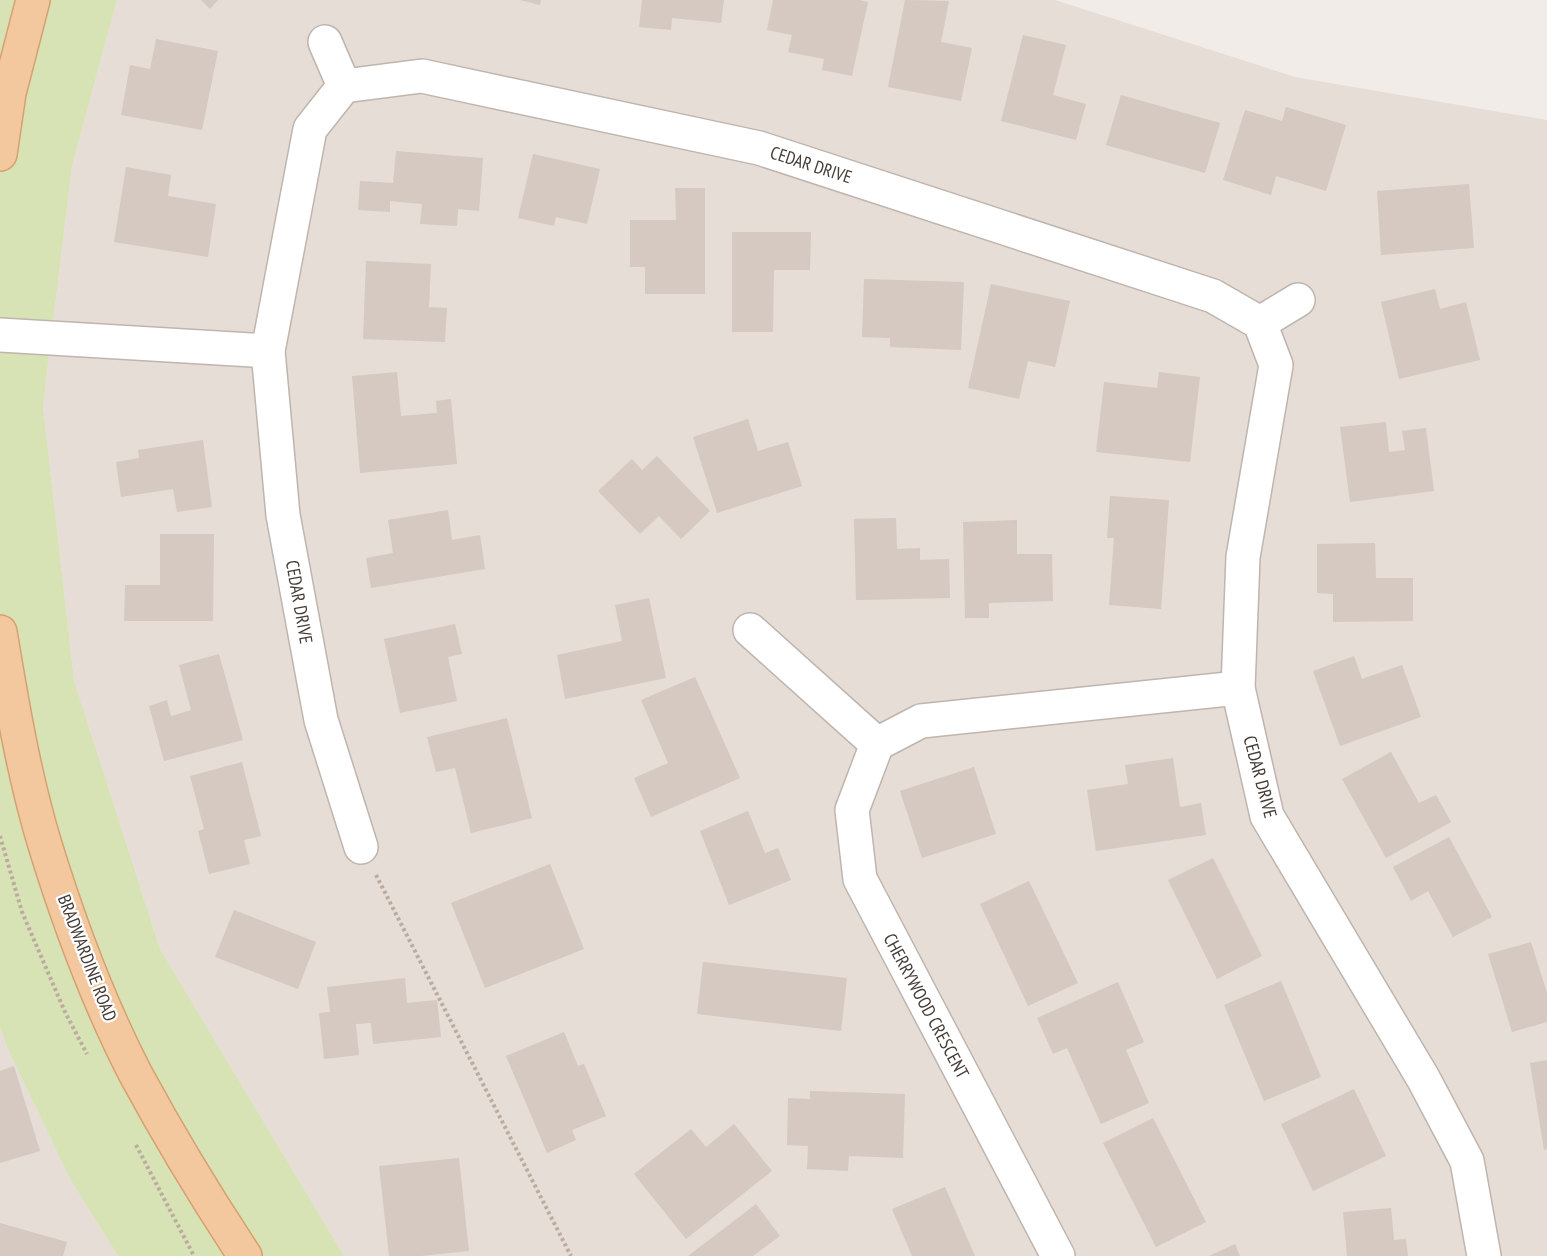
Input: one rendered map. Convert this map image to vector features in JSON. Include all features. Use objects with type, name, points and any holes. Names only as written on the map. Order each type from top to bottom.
[{"type":"main road","points":[[0,154],[9,93],[33,0]]},
{"type":"main road","name":"BRADWARDINE ROAD","points":[[0,632],[19,742],[45,845],[96,987],[135,1073],[197,1184],[245,1256]]},
{"type":"street","points":[[325,42],[344,86]]},
{"type":"street","name":"CEDAR DRIVE","points":[[361,846],[321,720],[283,515],[268,351],[310,129],[344,86],[422,76],[759,148],[1213,296],[1260,323],[1275,365],[1244,557],[1239,688],[1267,816],[1423,1078],[1467,1161],[1484,1256]]},
{"type":"street","points":[[1260,323],[1298,300]]},
{"type":"street","points":[[0,335],[268,351]]},
{"type":"street","points":[[750,630],[877,744],[921,721],[1239,688]]},
{"type":"street","name":"CHERRYWOOD CRESCENT","points":[[877,744],[852,810],[860,879],[1058,1256]]},
{"type":"path","points":[[361,846],[571,1256]]},
{"type":"shaded area","points":[[117,0],[1055,0],[1295,77],[1547,120],[1547,1256],[344,1256],[160,949],[74,680],[43,406],[72,166]]},
{"type":"shaded area","points":[[0,1027],[7,1047],[70,1179],[118,1256],[0,1256]]},
{"type":"green space","points":[[0,0],[117,0],[72,166],[43,406],[74,680],[160,949],[344,1256],[118,1256],[70,1179],[7,1047],[0,1027]]},
{"type":"building","points":[[201,0],[218,0],[210,9]]},
{"type":"building","points":[[520,0],[541,0],[540,5]]},
{"type":"building","points":[[642,0],[724,0],[721,23],[672,18],[671,30],[639,27]]},
{"type":"building","points":[[773,0],[859,0],[868,2],[852,76],[822,70],[824,59],[788,52],[792,35],[767,30]]},
{"type":"building","points":[[905,0],[949,1],[941,42],[972,48],[961,101],[888,87]]},
{"type":"building","points":[[1023,35],[1066,45],[1053,95],[1086,104],[1076,140],[1001,121]]},
{"type":"building","points":[[156,39],[218,51],[202,130],[121,115],[130,65],[150,69]]},
{"type":"building","points":[[1121,95],[1220,123],[1205,173],[1106,145]]},
{"type":"building","points":[[1286,107],[1346,125],[1326,191],[1276,176],[1271,195],[1223,180],[1245,110],[1282,121]]},
{"type":"building","points":[[396,151],[483,158],[479,211],[458,209],[457,226],[420,224],[422,204],[390,201],[390,212],[358,210],[360,181],[393,183]]},
{"type":"building","points":[[533,154],[600,169],[587,224],[556,217],[554,226],[518,218]]},
{"type":"building","points":[[126,167],[171,175],[168,196],[216,204],[208,257],[114,242]]},
{"type":"building","points":[[1469,184],[1474,248],[1381,255],[1377,191]]},
{"type":"building","points":[[675,188],[705,188],[705,294],[645,294],[645,267],[630,267],[630,220],[676,220]]},
{"type":"building","points":[[732,232],[811,232],[810,270],[774,270],[773,332],[732,332]]},
{"type":"building","points":[[366,261],[431,264],[429,307],[447,308],[445,342],[363,339]]},
{"type":"building","points":[[864,279],[964,282],[961,350],[890,347],[890,338],[862,337]]},
{"type":"building","points":[[991,284],[1070,301],[1055,367],[1028,361],[1019,399],[968,388]]},
{"type":"building","points":[[1435,289],[1440,309],[1466,302],[1480,360],[1399,379],[1381,302]]},
{"type":"building","points":[[397,372],[401,416],[437,413],[436,401],[451,399],[457,464],[360,473],[352,376]]},
{"type":"building","points":[[1159,372],[1200,377],[1190,462],[1096,452],[1104,382],[1157,388]]},
{"type":"building","points":[[748,419],[758,451],[788,442],[802,486],[717,513],[693,437]]},
{"type":"building","points":[[1386,422],[1389,452],[1405,450],[1402,431],[1426,428],[1434,491],[1350,502],[1340,427]]},
{"type":"building","points":[[203,440],[212,507],[177,512],[173,489],[121,497],[116,462],[139,458],[138,450]]},
{"type":"building","points":[[657,456],[710,511],[681,539],[659,516],[640,534],[598,491],[632,459],[642,470]]},
{"type":"building","points":[[1110,496],[1169,500],[1161,609],[1109,605],[1114,538],[1107,538]]},
{"type":"building","points":[[448,510],[452,540],[480,535],[485,569],[371,588],[366,558],[393,553],[388,520]]},
{"type":"building","points":[[896,518],[897,549],[920,548],[920,560],[949,559],[950,598],[856,600],[854,519]]},
{"type":"building","points":[[1017,520],[1017,554],[1052,554],[1053,601],[989,603],[989,618],[965,618],[963,522]]},
{"type":"building","points":[[160,534],[214,534],[213,621],[124,621],[125,585],[160,585]]},
{"type":"building","points":[[1375,543],[1376,578],[1413,578],[1413,621],[1333,622],[1333,594],[1317,593],[1317,544]]},
{"type":"building","points":[[649,598],[666,678],[565,699],[557,655],[622,641],[615,605]]},
{"type":"building","points":[[455,624],[462,654],[448,657],[457,701],[400,713],[384,639]]},
{"type":"building","points":[[219,654],[243,740],[164,761],[149,706],[167,700],[171,716],[191,710],[179,665]]},
{"type":"building","points":[[1354,656],[1362,679],[1402,665],[1421,717],[1340,746],[1313,671]]},
{"type":"building","points":[[695,677],[740,778],[651,817],[634,778],[668,763],[641,700]]},
{"type":"building","points":[[507,718],[532,818],[471,833],[455,768],[436,772],[427,737]]},
{"type":"building","points":[[1391,752],[1419,803],[1436,795],[1451,822],[1386,858],[1342,779]]},
{"type":"building","points":[[1173,758],[1180,807],[1201,803],[1206,835],[1096,851],[1087,790],[1128,784],[1125,765]]},
{"type":"building","points":[[242,762],[261,836],[244,840],[250,864],[209,874],[198,831],[204,829],[190,776]]},
{"type":"building","points":[[974,767],[996,834],[922,858],[900,791]]},
{"type":"building","points":[[748,811],[765,853],[778,848],[791,880],[729,905],[700,831]]},
{"type":"building","points":[[1449,837],[1492,917],[1453,937],[1428,891],[1411,901],[1393,867]]},
{"type":"building","points":[[1213,858],[1262,956],[1217,979],[1168,880]]},
{"type":"building","points":[[550,864],[584,949],[485,988],[451,903]]},
{"type":"building","points":[[1029,881],[1078,983],[1028,1006],[980,904]]},
{"type":"building","points":[[234,910],[316,942],[298,989],[215,957]]},
{"type":"building","points":[[1531,942],[1547,993],[1547,1022],[1512,1032],[1488,954]]},
{"type":"building","points":[[703,962],[847,978],[841,1031],[697,1014]]},
{"type":"building","points":[[405,978],[407,1003],[437,1000],[441,1037],[373,1044],[371,1023],[356,1024],[359,1055],[324,1059],[319,1013],[330,1012],[327,987]]},
{"type":"building","points":[[1281,981],[1321,1077],[1264,1101],[1224,1005]]},
{"type":"building","points":[[1118,982],[1144,1042],[1126,1050],[1149,1103],[1101,1124],[1067,1048],[1053,1054],[1037,1018]]},
{"type":"building","points":[[564,1032],[578,1066],[584,1064],[606,1116],[572,1130],[576,1140],[547,1153],[506,1056]]},
{"type":"building","points":[[1547,1060],[1547,1149],[1544,1150],[1530,1063]]},
{"type":"building","points":[[14,1066],[40,1151],[0,1163],[0,1071]]},
{"type":"building","points":[[1354,1089],[1386,1156],[1313,1191],[1281,1124]]},
{"type":"building","points":[[810,1091],[905,1094],[903,1158],[849,1156],[848,1171],[807,1169],[808,1146],[787,1145],[788,1098],[810,1099]]},
{"type":"building","points":[[1153,1118],[1206,1222],[1156,1247],[1103,1143]]},
{"type":"building","points":[[734,1124],[772,1171],[686,1239],[634,1174],[691,1129],[706,1147]]},
{"type":"building","points":[[459,1158],[469,1251],[421,1256],[389,1256],[379,1166]]},
{"type":"building","points":[[945,1187],[975,1256],[912,1256],[892,1209]]},
{"type":"building","points":[[756,1204],[780,1236],[753,1256],[688,1256]]},
{"type":"building","points":[[1391,1208],[1394,1240],[1406,1239],[1408,1256],[1347,1256],[1343,1212]]},
{"type":"building","points":[[0,1223],[67,1242],[63,1256],[0,1256]]},
{"type":"building","points":[[1235,1244],[1240,1256],[1209,1256]]}]
